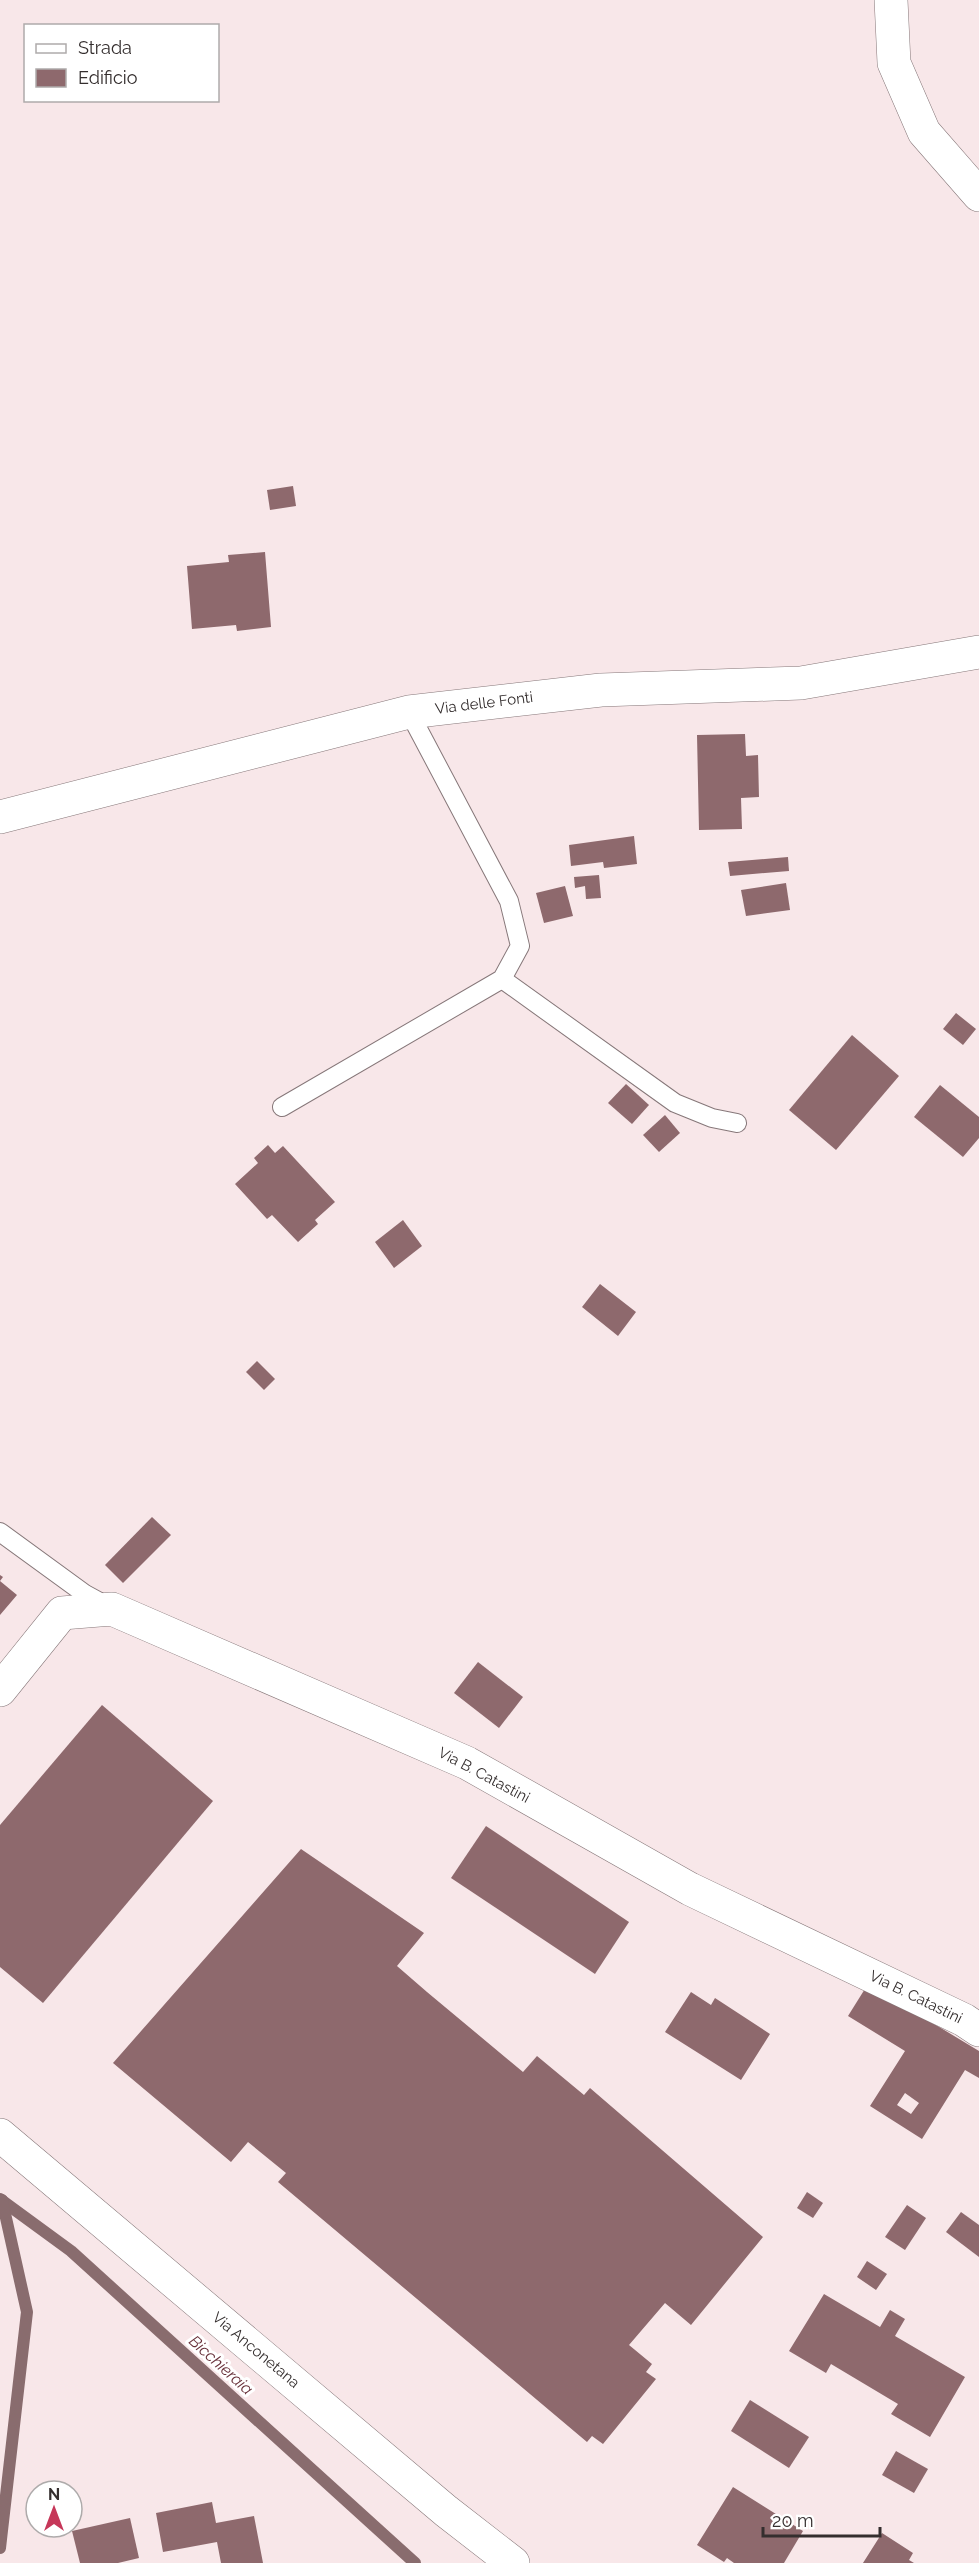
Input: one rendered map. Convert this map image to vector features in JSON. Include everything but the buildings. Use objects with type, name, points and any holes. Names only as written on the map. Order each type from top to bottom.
[{"type":"street","points":[[891,0],[894,63],[924,132],[978,193]]},
{"type":"street","name":"Via delle Fonti","points":[[0,817],[409,712],[600,690],[801,683],[979,652]]},
{"type":"street","name":"Via B. Catastini","points":[[0,1690],[62,1613],[112,1609],[467,1763],[690,1889],[964,2020],[979,2030]]},
{"type":"street","name":"Via Anconetana","points":[[0,2135],[446,2511],[513,2563]]},
{"type":"lane","points":[[282,1107],[502,979],[520,945],[509,901],[409,712]]},
{"type":"lane","points":[[502,979],[675,1103],[712,1118],[737,1123]]},
{"type":"lane","points":[[0,1532],[85,1594],[112,1609]]},
{"type":"waterway","name":"Bicchieraia","points":[[0,2199],[71,2251],[415,2563]]},
{"type":"waterway","points":[[0,2548],[27,2312],[2,2200]]}]
